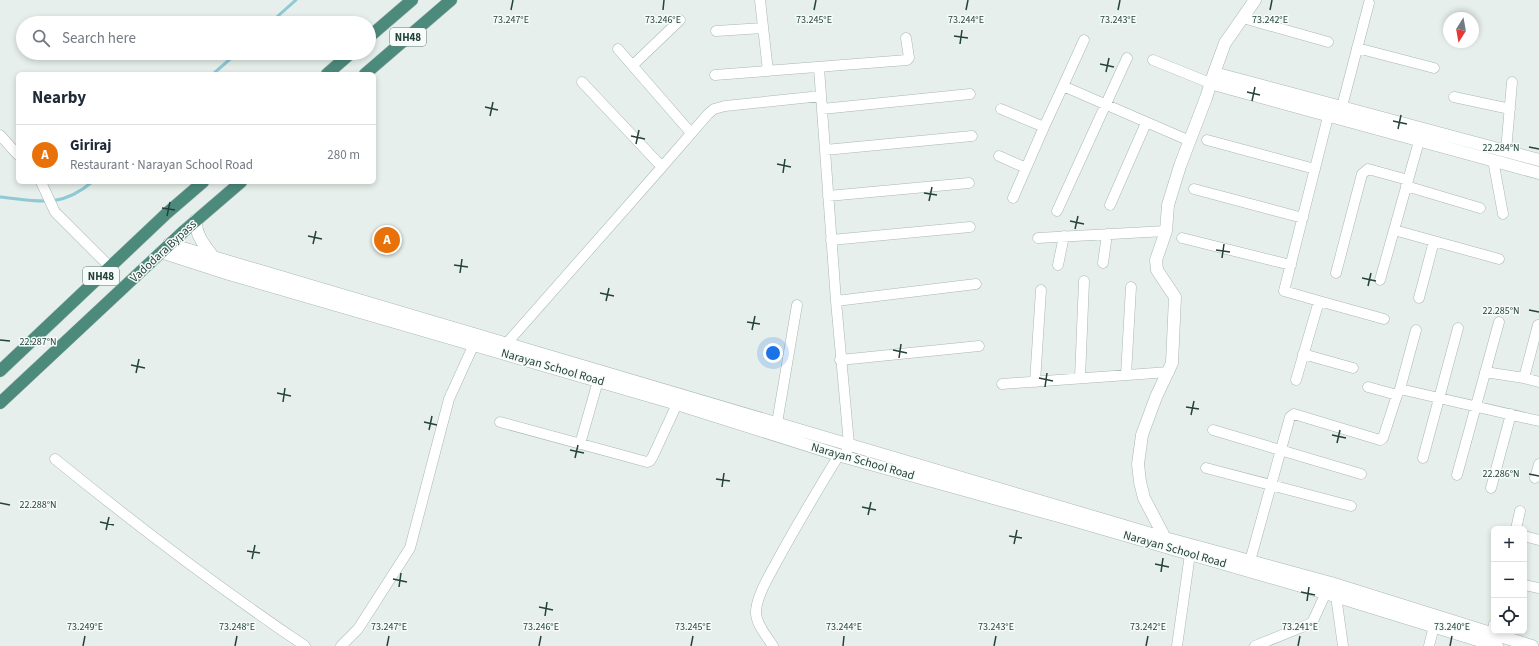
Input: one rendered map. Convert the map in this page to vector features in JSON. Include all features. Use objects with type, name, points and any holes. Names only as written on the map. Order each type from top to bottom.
[{"type":"highway","name":"NH48","points":[[376,31],[412,0]]},
{"type":"highway","name":"NH48","points":[[368,72],[451,0]]},
{"type":"highway","points":[[329,72],[343,60]]},
{"type":"highway","name":"Vadodara Bypass","points":[[0,371],[167,213],[201,184]]},
{"type":"highway","name":"Vadodara Bypass","points":[[0,403],[165,248],[239,184]]},
{"type":"street","points":[[760,0],[768,71]]},
{"type":"street","points":[[1165,538],[1144,498],[1138,464],[1142,435],[1156,397],[1172,363],[1175,301],[1173,293],[1156,266],[1156,260],[1166,231],[1168,205],[1225,43],[1256,0]]},
{"type":"street","points":[[1369,3],[1357,48],[1315,169],[1284,291],[1384,319]]},
{"type":"street","points":[[1243,18],[1328,42]]},
{"type":"street","points":[[633,65],[680,20]]},
{"type":"street","points":[[716,31],[763,28]]},
{"type":"street","points":[[715,75],[907,60],[909,58],[906,38]]},
{"type":"street","points":[[1013,198],[1084,40]]},
{"type":"street","points":[[1357,48],[1434,68]]},
{"type":"street","points":[[618,50],[633,65],[691,133]]},
{"type":"street","points":[[1057,211],[1127,58]]},
{"type":"street","points":[[1152,60],[1212,78],[1421,134],[1506,151],[1539,160]]},
{"type":"street","points":[[773,646],[758,619],[757,606],[765,584],[796,526],[849,444],[840,360],[819,68]]},
{"type":"street","points":[[582,82],[662,167]]},
{"type":"street","points":[[1506,151],[1512,82]]},
{"type":"street","points":[[1063,86],[1106,106],[1190,141]]},
{"type":"street","points":[[822,109],[970,94]]},
{"type":"street","points":[[506,343],[691,133],[714,109],[725,106],[821,96]]},
{"type":"street","points":[[1454,97],[1510,110]]},
{"type":"street","points":[[1001,109],[1044,127]]},
{"type":"street","points":[[1110,205],[1146,123]]},
{"type":"street","points":[[1421,134],[1493,160],[1539,173]]},
{"type":"street","points":[[1380,280],[1421,134]]},
{"type":"street","points":[[0,135],[16,153]]},
{"type":"street","points":[[825,150],[972,136]]},
{"type":"street","points":[[1207,140],[1315,169]]},
{"type":"street","points":[[999,156],[1026,168]]},
{"type":"street","points":[[1493,160],[1503,214]]},
{"type":"street","points":[[1336,273],[1362,174],[1368,170],[1480,208]]},
{"type":"street","points":[[828,196],[969,183]]},
{"type":"street","points":[[42,184],[54,210],[110,267]]},
{"type":"street","points":[[1194,189],[1303,218]]},
{"type":"street","points":[[196,220],[196,227],[199,236],[214,258]]},
{"type":"street","points":[[831,240],[970,227]]},
{"type":"street","points":[[1394,230],[1499,259]]},
{"type":"street","points":[[1038,238],[1166,231]]},
{"type":"street","points":[[1103,263],[1107,234]]},
{"type":"street","points":[[1058,265],[1064,236]]},
{"type":"street","points":[[1182,238],[1291,265]]},
{"type":"street","points":[[1419,298],[1434,241]]},
{"type":"street","points":[[165,248],[214,258],[506,343],[1165,538],[1191,549],[1250,561],[1331,590],[1491,629]]},
{"type":"street","name":"Narayan School Road","points":[[165,248],[229,274],[677,404],[842,456],[1191,549],[1331,590],[1497,646]]},
{"type":"street","points":[[1080,378],[1084,281]]},
{"type":"street","points":[[836,302],[976,284]]},
{"type":"street","points":[[1126,375],[1131,287]]},
{"type":"street","points":[[1035,382],[1040,290]]},
{"type":"street","points":[[1296,380],[1318,301]]},
{"type":"street","points":[[777,423],[797,305]]},
{"type":"street","points":[[1457,475],[1499,322]]},
{"type":"street","points":[[1524,378],[1538,325]]},
{"type":"street","points":[[1423,458],[1458,328]]},
{"type":"street","points":[[1250,561],[1290,417],[1294,414],[1380,440],[1382,439],[1399,392],[1416,330]]},
{"type":"street","points":[[342,646],[361,624],[410,548],[449,399],[474,344]]},
{"type":"street","points":[[840,360],[978,346]]},
{"type":"street","points":[[1303,354],[1353,368]]},
{"type":"street","points":[[1002,384],[1169,372]]},
{"type":"street","points":[[1486,372],[1539,382]]},
{"type":"street","points":[[580,444],[598,381]]},
{"type":"street","points":[[1368,387],[1439,398],[1511,414],[1539,422]]},
{"type":"street","points":[[500,422],[642,461],[650,461],[677,404]]},
{"type":"street","points":[[1491,488],[1511,414]]},
{"type":"street","points":[[1213,430],[1361,474]]},
{"type":"street","points":[[55,459],[173,553],[257,614],[305,646]]},
{"type":"street","points":[[1535,478],[1539,464]]},
{"type":"street","points":[[1206,468],[1351,506]]},
{"type":"street","points":[[1517,526],[1520,511]]},
{"type":"street","points":[[1527,537],[1539,540]]},
{"type":"street","points":[[1177,646],[1191,549]]},
{"type":"street","points":[[1527,586],[1539,588]]},
{"type":"street","points":[[1255,646],[1312,623],[1331,590]]},
{"type":"street","points":[[1331,590],[1343,646]]},
{"type":"street","points":[[1429,646],[1434,626]]},
{"type":"street","points":[[1504,634],[1532,646]]},
{"type":"waterway","points":[[278,16],[296,0]]},
{"type":"waterway","points":[[215,72],[229,60]]},
{"type":"waterway","points":[[0,197],[37,201],[59,200],[80,191],[89,184]]},
{"type":"place","name":"Giriraj","points":[[387,240]]}]
